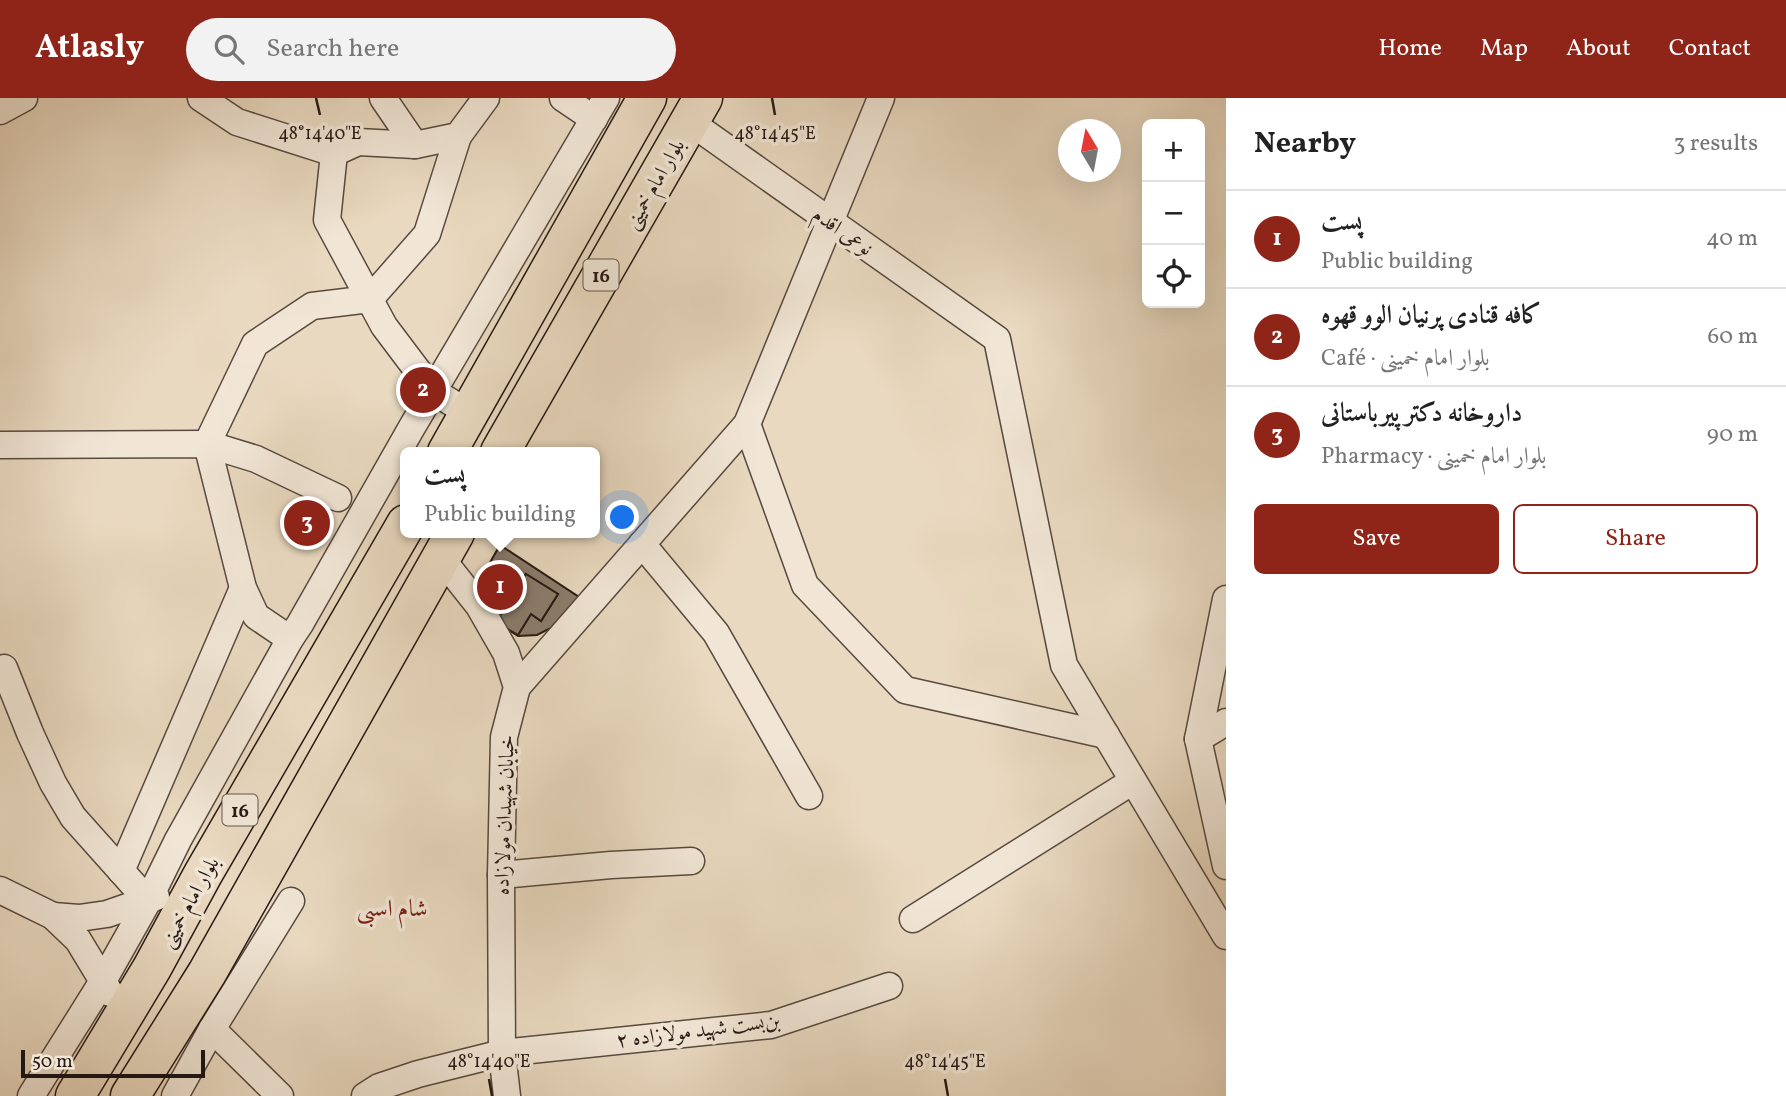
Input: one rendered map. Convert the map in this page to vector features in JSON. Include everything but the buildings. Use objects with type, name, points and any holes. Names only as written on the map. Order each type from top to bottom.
[{"type":"highway","name":"16","points":[[450,447],[647,98]]},
{"type":"highway","name":"بلوار امام خمینی","points":[[503,446],[696,110]]},
{"type":"highway","points":[[470,414],[503,446]]},
{"type":"highway","name":"بلوار امام خمینی","points":[[75,1096],[123,1018],[400,533]]},
{"type":"highway","name":"16","points":[[130,1096],[207,973],[448,545]]},
{"type":"street","points":[[0,111],[24,98]]},
{"type":"street","points":[[201,98],[237,122],[334,153],[358,142],[415,145],[458,136]]},
{"type":"street","points":[[383,98],[415,145]]},
{"type":"street","points":[[290,639],[256,616],[243,588],[206,444],[256,344],[312,306],[370,299],[427,234],[458,136],[486,98]]},
{"type":"street","points":[[401,447],[600,108],[563,98]]},
{"type":"street","points":[[517,687],[747,424],[881,98]]},
{"type":"street","name":"نوعی اقدم","points":[[696,110],[830,221],[996,339],[1064,665],[1106,735]]},
{"type":"street","points":[[334,153],[327,220],[384,327],[433,391],[470,414]]},
{"type":"street","points":[[747,424],[805,584],[905,690],[1106,735],[1226,936]]},
{"type":"street","points":[[0,445],[206,444],[256,459],[338,498]]},
{"type":"street","points":[[31,1096],[103,981],[290,639],[400,449]]},
{"type":"street","points":[[642,544],[716,633],[809,796]]},
{"type":"street","points":[[448,545],[506,653],[517,687]]},
{"type":"street","points":[[121,871],[243,588]]},
{"type":"street","points":[[1226,599],[1198,739],[1226,866]]},
{"type":"street","points":[[4,668],[53,783],[73,817],[148,901]]},
{"type":"street","name":"خیابان شهیدان مولازاده","points":[[507,1096],[502,1053],[501,876],[504,737],[517,687]]},
{"type":"street","points":[[1198,739],[1226,722]]},
{"type":"street","points":[[913,919],[1133,780]]},
{"type":"street","points":[[501,876],[691,861]]},
{"type":"street","points":[[53,916],[79,918],[107,914],[148,901],[203,874]]},
{"type":"street","points":[[0,890],[53,916],[78,940],[123,1018]]},
{"type":"street","points":[[175,1096],[212,1029],[291,901]]},
{"type":"street","name":"بن‌بست شهید مولازاده ۲","points":[[365,1096],[379,1087],[418,1074],[502,1053],[771,1025],[889,986]]},
{"type":"street","points":[[212,1029],[280,1096]]},
{"type":"place","name":"کافه قنادی پرنیان الوو قهوه","points":[[423,390]]},
{"type":"place","name":"داروخانه دکتر پیرباستانی","points":[[307,523]]},
{"type":"place","name":"پست","points":[[500,587]]},
{"type":"district","name":"شام اسبی","points":[[392,908]]}]
